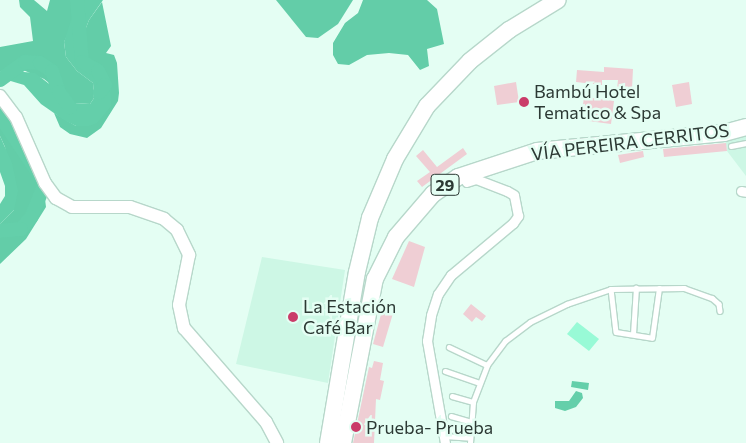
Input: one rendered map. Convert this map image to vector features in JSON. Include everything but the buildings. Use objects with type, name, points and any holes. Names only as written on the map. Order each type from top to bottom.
[{"type":"highway","points":[[328,443],[357,272],[370,218],[395,159],[427,106],[470,61],[509,30],[558,0]]},
{"type":"highway","name":"VÍA PEREIRA CERRITOS","points":[[343,443],[375,279],[396,237],[426,200],[458,177],[536,151],[724,133],[746,127]]},
{"type":"street","points":[[0,96],[16,117],[45,183],[56,198],[72,206],[130,207],[164,219],[177,230],[189,255],[179,305],[184,328],[266,422],[277,443]]},
{"type":"street","points":[[426,200],[476,179],[514,195],[518,216],[513,224],[451,275],[433,308],[427,341],[444,436]]},
{"type":"lane","points":[[731,146],[746,142]]},
{"type":"lane","points":[[633,334],[636,288]]},
{"type":"lane","points":[[611,289],[616,332],[652,338],[660,288]]},
{"type":"lane","points":[[444,436],[470,441],[469,421],[473,402],[487,364],[505,341],[530,322],[566,304],[611,289],[684,288],[712,298],[719,304],[720,311]]},
{"type":"lane","points":[[449,347],[487,364]]},
{"type":"lane","points":[[445,371],[479,383]]},
{"type":"lane","points":[[452,396],[473,402]]},
{"type":"lane","points":[[451,416],[469,421]]},
{"type":"lane","points":[[444,436],[469,431]]},
{"type":"shaded area","points":[[19,0],[34,0],[47,11],[50,0],[83,0],[64,42],[66,57],[77,71],[93,83],[94,98],[90,104],[74,103],[44,79],[23,70],[0,71],[0,47],[33,41],[30,17],[20,7]]},
{"type":"shaded area","points":[[83,0],[103,0],[89,20],[81,41],[82,62],[110,83],[111,106],[97,123],[89,126],[76,126],[41,104],[24,85],[4,79],[0,81],[2,70],[35,73],[74,103],[90,104],[94,98],[93,83],[77,71],[66,57],[64,42],[72,17]]},
{"type":"shaded area","points":[[276,0],[353,0],[338,24],[318,38],[306,37]]},
{"type":"shaded area","points":[[363,0],[427,0],[437,9],[444,44],[427,49],[429,66],[420,70],[408,55],[389,53],[367,55],[349,65],[338,64],[333,55],[333,43],[345,23],[358,13]]},
{"type":"shaded area","points":[[102,2],[111,46],[106,53],[114,55],[117,63],[119,93],[118,101],[101,128],[87,138],[70,134],[60,127],[54,113],[76,126],[110,83],[82,62],[81,41],[89,20]]},
{"type":"shaded area","points":[[0,96],[44,191],[46,207],[26,239],[0,264],[0,224],[14,210],[5,147],[0,136]]},
{"type":"shaded area","points":[[746,127],[746,176],[727,151],[724,133]]},
{"type":"shaded area","points":[[0,136],[12,163],[18,191],[14,210],[0,224],[0,204],[5,196],[5,186],[0,172]]},
{"type":"shaded area","name":"La Estación Café Bar","points":[[262,257],[345,270],[328,383],[236,364]]},
{"type":"shaded area","points":[[577,322],[599,339],[589,351],[567,334]]},
{"type":"shaded area","points":[[572,381],[589,383],[588,390],[571,387]]},
{"type":"shaded area","points":[[576,391],[582,393],[583,398],[576,407],[565,411],[555,408],[555,401],[569,401]]},
{"type":"waterway","points":[[77,0],[82,62],[98,71],[105,85],[100,92]]},
{"type":"waterway","points":[[0,80],[25,62],[40,63],[52,71],[59,92],[70,107]]},
{"type":"waterway","points":[[0,116],[45,183],[31,217],[21,229],[0,231]]},
{"type":"place","name":"Bambú Hotel Tematico & Spa","points":[[524,102]]},
{"type":"place","name":"La Estación Café Bar","points":[[293,317]]},
{"type":"place","name":"Prueba- Prueba","points":[[356,427]]}]
